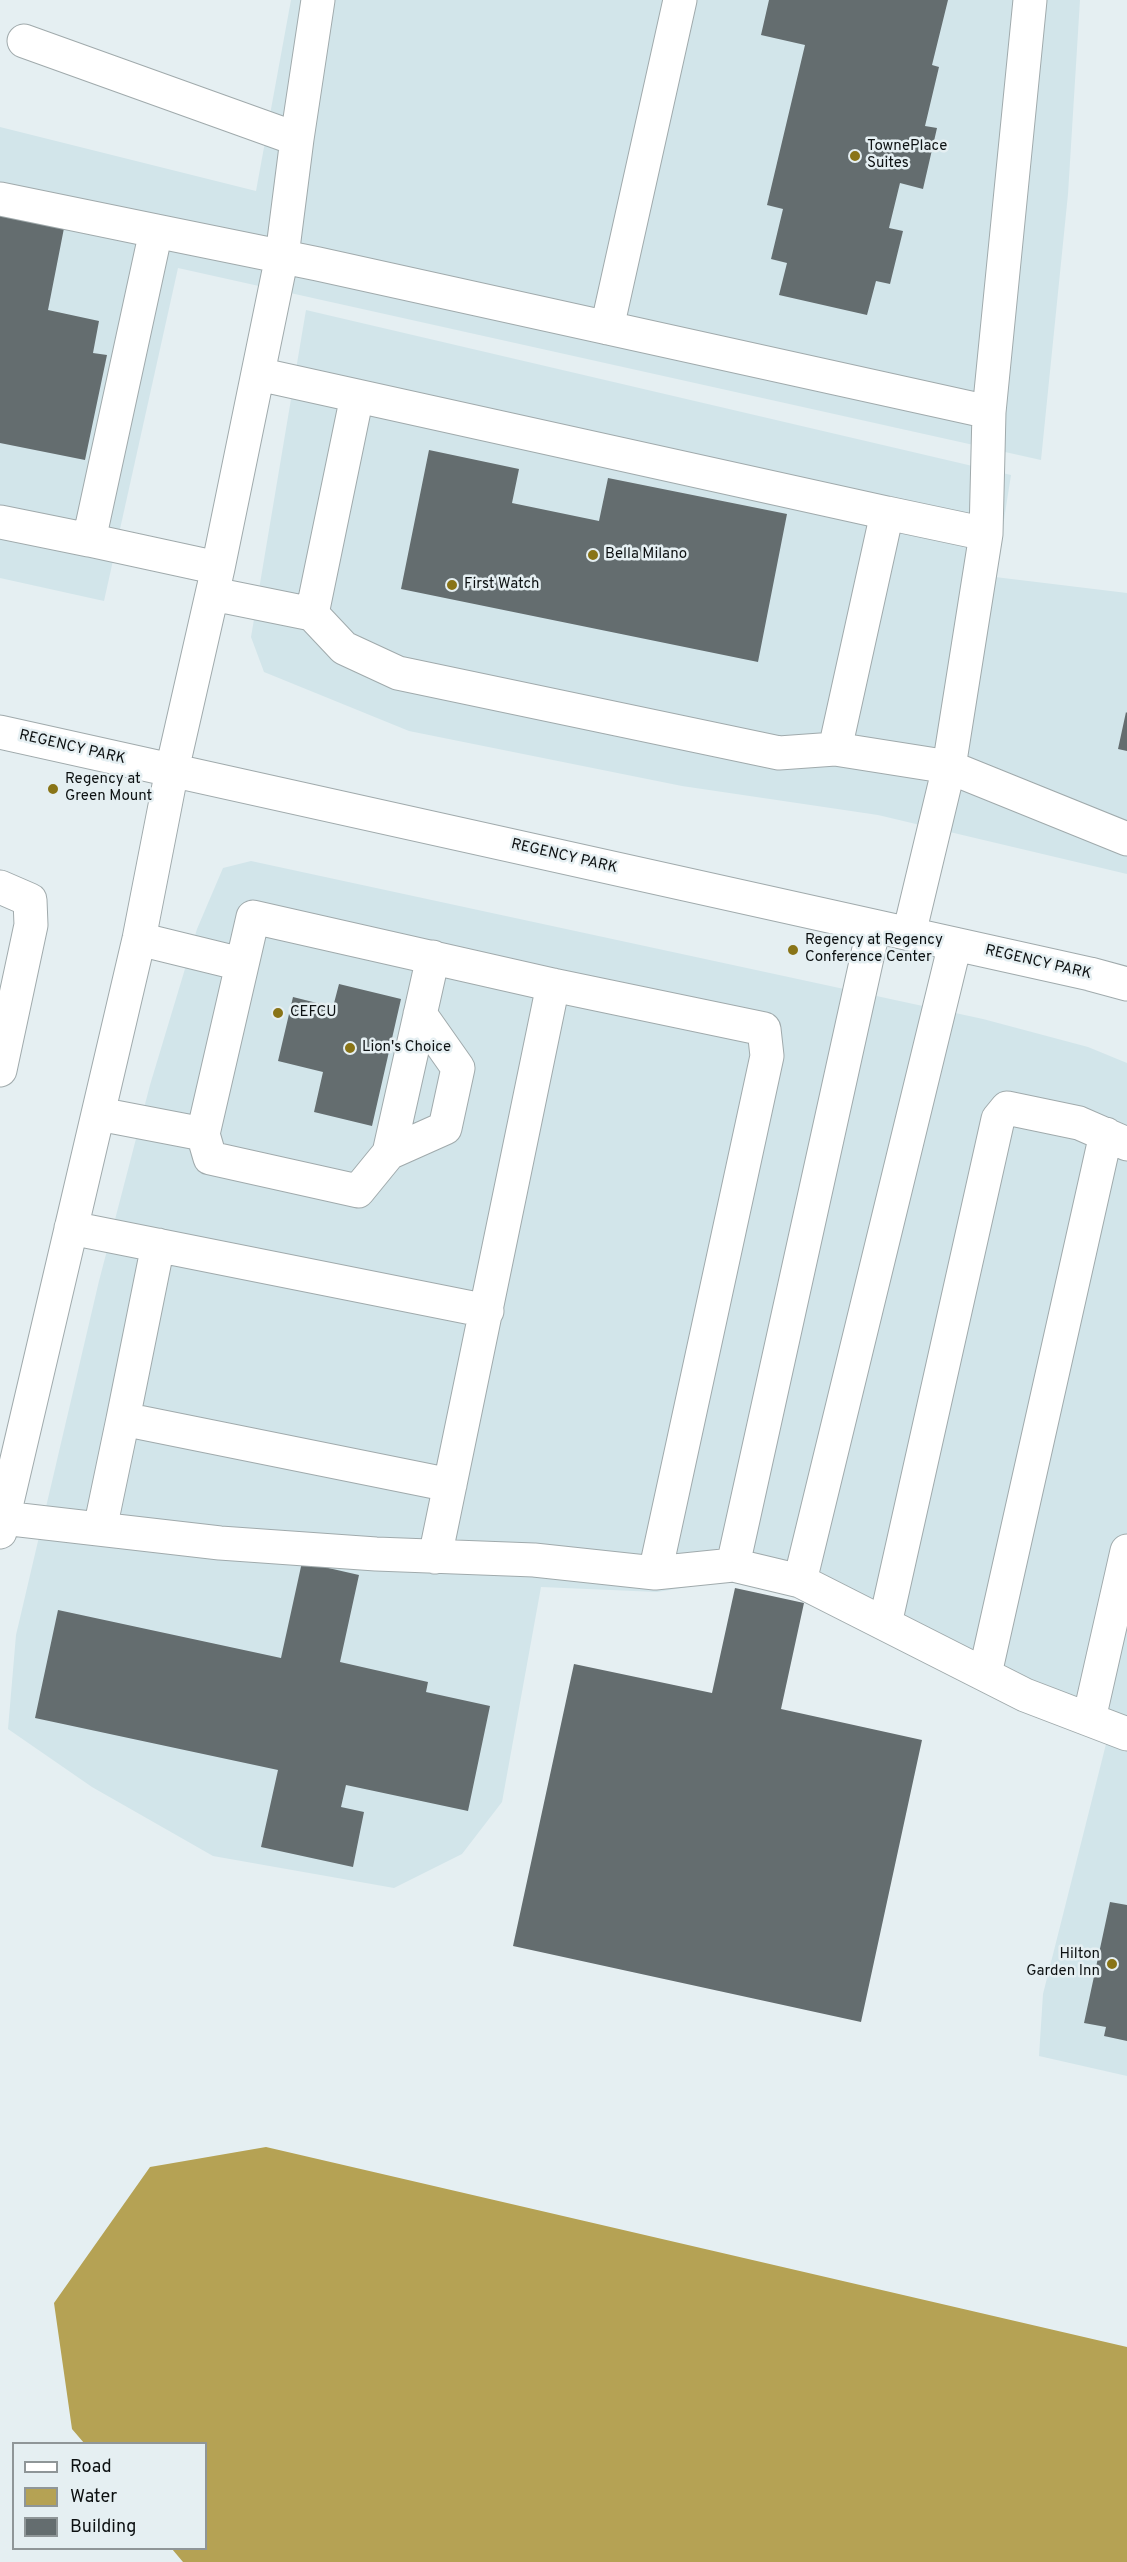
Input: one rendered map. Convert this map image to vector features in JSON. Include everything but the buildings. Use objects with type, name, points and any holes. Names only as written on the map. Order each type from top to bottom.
[{"type":"street","points":[[318,0],[282,256],[216,581],[172,770],[139,939],[2,1525],[100,1529],[220,1543],[435,1557],[534,1560],[654,1573],[733,1565],[800,1581],[1025,1695],[1127,1734]]},
{"type":"street","points":[[607,328],[680,0]]},
{"type":"street","points":[[909,934],[949,767],[986,534],[989,412],[1030,0]]},
{"type":"street","points":[[24,41],[297,138]]},
{"type":"street","points":[[0,200],[282,256],[989,412]]},
{"type":"street","points":[[89,540],[156,231]]},
{"type":"street","points":[[258,374],[986,534]]},
{"type":"street","points":[[312,614],[357,396]]},
{"type":"street","points":[[835,749],[887,513]]},
{"type":"street","points":[[0,522],[89,540],[312,614],[344,648],[398,673],[779,753],[835,749],[949,767],[1127,839]]},
{"type":"street","name":"REGENCY PARK","points":[[0,732],[1127,984]]},
{"type":"street","points":[[0,887],[30,900],[31,925],[0,1070]]},
{"type":"street","points":[[420,1014],[458,1068],[444,1128],[389,1153],[358,1191],[210,1158],[203,1134],[253,917],[554,985],[764,1029],[767,1056],[654,1573]]},
{"type":"street","points":[[733,1565],[874,926]]},
{"type":"street","points":[[139,939],[241,964]]},
{"type":"street","points":[[800,1581],[955,944]]},
{"type":"street","points":[[389,1153],[433,957]]},
{"type":"street","points":[[435,1557],[554,985]]},
{"type":"street","points":[[885,1624],[998,1119],[1008,1108],[1079,1123],[1116,1139],[985,1674]]},
{"type":"street","points":[[99,1114],[203,1134]]},
{"type":"street","points":[[71,1228],[487,1311]]},
{"type":"street","points":[[100,1529],[158,1245]]},
{"type":"street","points":[[123,1419],[450,1485]]},
{"type":"street","points":[[1089,1719],[1127,1551]]},
{"type":"shaded area","points":[[291,0],[1080,0],[1068,194],[1041,460],[178,268],[104,601],[0,578],[0,127],[256,191]]},
{"type":"shaded area","points":[[306,310],[1011,475],[995,577],[1127,593],[1127,874],[878,815],[682,786],[409,731],[264,672],[251,637]]},
{"type":"shaded area","points":[[251,861],[983,1019],[1088,1047],[1127,1063],[1127,2076],[1039,2056],[1043,1994],[1106,1744],[805,1595],[736,1579],[657,1592],[541,1587],[502,1802],[462,1854],[394,1888],[213,1856],[92,1787],[8,1729],[16,1635],[99,1281],[150,1085],[197,929],[223,868]]},
{"type":"water","points":[[266,2147],[1127,2347],[1127,2562],[183,2562],[173,2550],[207,2550],[207,2442],[83,2442],[72,2429],[54,2303],[150,2167]]},
{"type":"place","name":"TownePlace Suites","points":[[855,156]]},
{"type":"place","name":"Bella Milano","points":[[593,555]]},
{"type":"place","name":"First Watch","points":[[452,585]]},
{"type":"place","name":"Regency at Green Mount","points":[[53,789]]},
{"type":"place","name":"Regency at Regency Conference Center","points":[[793,950]]},
{"type":"place","name":"CEFCU","points":[[278,1013]]},
{"type":"place","name":"Lion's Choice","points":[[350,1048]]},
{"type":"place","name":"Hilton Garden Inn","points":[[1112,1964]]}]
